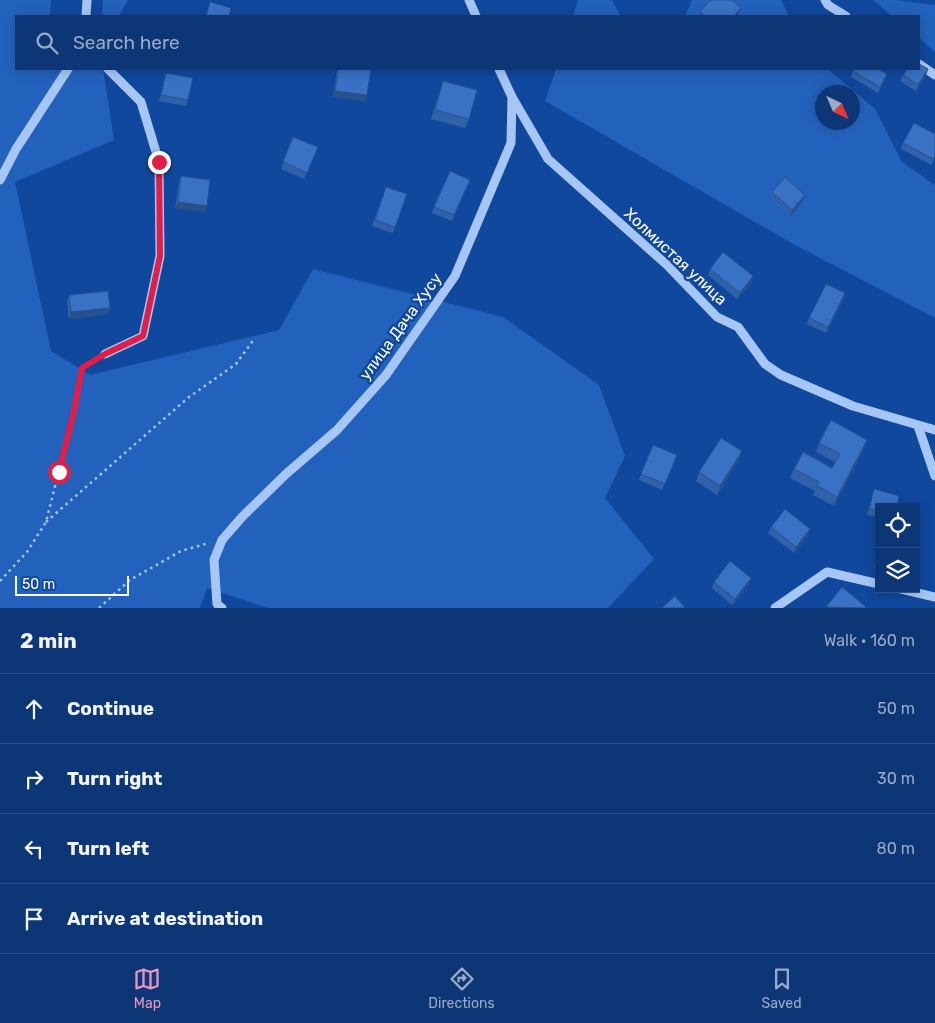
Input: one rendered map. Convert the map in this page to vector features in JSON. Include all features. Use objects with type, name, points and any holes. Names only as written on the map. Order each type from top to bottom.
[{"type":"street","points":[[86,15],[87,0]]},
{"type":"street","points":[[470,0],[476,15]]},
{"type":"street","points":[[825,0],[844,15]]},
{"type":"street","points":[[920,65],[935,75]]},
{"type":"street","points":[[0,180],[16,148],[67,70]]},
{"type":"street","points":[[105,354],[143,336],[160,256],[159,162],[141,102],[109,70]]},
{"type":"street","name":"Холмистая улица","points":[[499,70],[512,98],[548,159],[667,265],[717,317],[738,327],[765,364],[781,375],[853,406],[935,430]]},
{"type":"street","name":"улица Дача Хусу","points":[[222,608],[217,604],[214,560],[222,540],[242,517],[286,474],[336,430],[386,375],[455,276],[511,143],[512,98]]},
{"type":"street","points":[[918,426],[935,476]]},
{"type":"street","points":[[775,608],[827,572],[875,583]]},
{"type":"street","points":[[918,593],[935,597]]},
{"type":"path","points":[[0,581],[27,552],[46,522],[189,397],[236,364],[255,338]]},
{"type":"path","points":[[46,522],[72,420],[82,368],[105,354]]},
{"type":"path","points":[[99,608],[130,580],[181,551],[222,540]]},
{"type":"shaded area","points":[[0,0],[51,0],[50,15],[15,15],[15,70],[103,70],[114,140],[15,182],[51,351],[90,375],[279,330],[313,269],[503,317],[599,385],[625,456],[605,498],[654,559],[608,608],[268,608],[207,588],[200,608],[0,608]]},
{"type":"shaded area","points":[[103,0],[128,0],[120,15],[102,15]]},
{"type":"shaded area","points":[[578,0],[612,0],[620,15],[573,15]]},
{"type":"shaded area","points":[[692,0],[781,0],[788,15],[685,15]]},
{"type":"shaded area","points":[[873,0],[896,0],[935,5],[935,52],[920,39],[920,15],[891,15]]},
{"type":"shaded area","points":[[556,70],[829,70],[847,85],[815,85],[815,130],[860,130],[860,96],[875,109],[902,162],[935,185],[935,318],[795,245],[545,101]]},
{"type":"building","points":[[710,0],[732,0],[741,8],[735,15],[704,15],[700,12]]},
{"type":"building","points":[[210,2],[231,8],[229,15],[206,15]]},
{"type":"building","points":[[920,65],[928,69],[918,85],[903,75],[906,70],[920,70]]},
{"type":"building","points":[[338,70],[371,70],[367,95],[335,91]]},
{"type":"building","points":[[880,70],[887,74],[880,87],[853,71]]},
{"type":"building","points":[[166,73],[193,78],[188,100],[161,95]]},
{"type":"building","points":[[443,81],[477,90],[469,119],[435,110]]},
{"type":"building","points":[[914,123],[935,134],[935,155],[933,159],[903,143]]},
{"type":"building","points":[[293,137],[318,147],[307,173],[283,162]]},
{"type":"building","points":[[450,171],[470,180],[454,215],[434,207]]},
{"type":"building","points":[[181,176],[210,180],[207,206],[178,202]]},
{"type":"building","points":[[785,177],[805,195],[792,210],[772,192]]},
{"type":"building","points":[[386,187],[407,194],[395,227],[375,220]]},
{"type":"building","points":[[723,252],[753,276],[740,293],[710,269]]},
{"type":"building","points":[[826,284],[845,293],[828,327],[809,318]]},
{"type":"building","points":[[108,291],[110,308],[71,312],[69,295]]},
{"type":"building","points":[[831,420],[867,440],[837,497],[817,486],[819,482],[794,469],[803,452],[832,468],[840,454],[819,443]]},
{"type":"building","points":[[721,438],[742,451],[720,486],[699,472]]},
{"type":"building","points":[[653,445],[677,455],[665,484],[641,474]]},
{"type":"building","points":[[874,489],[899,496],[898,503],[875,503],[875,510],[869,509]]},
{"type":"building","points":[[785,509],[810,529],[796,547],[771,527]]},
{"type":"building","points":[[730,561],[751,578],[735,599],[714,582]]},
{"type":"building","points":[[842,587],[866,607],[826,607]]},
{"type":"building","points":[[675,596],[685,608],[662,608]]},
{"type":"route","points":[[59,472],[82,368],[105,354],[143,336],[160,256],[159,162]]}]
